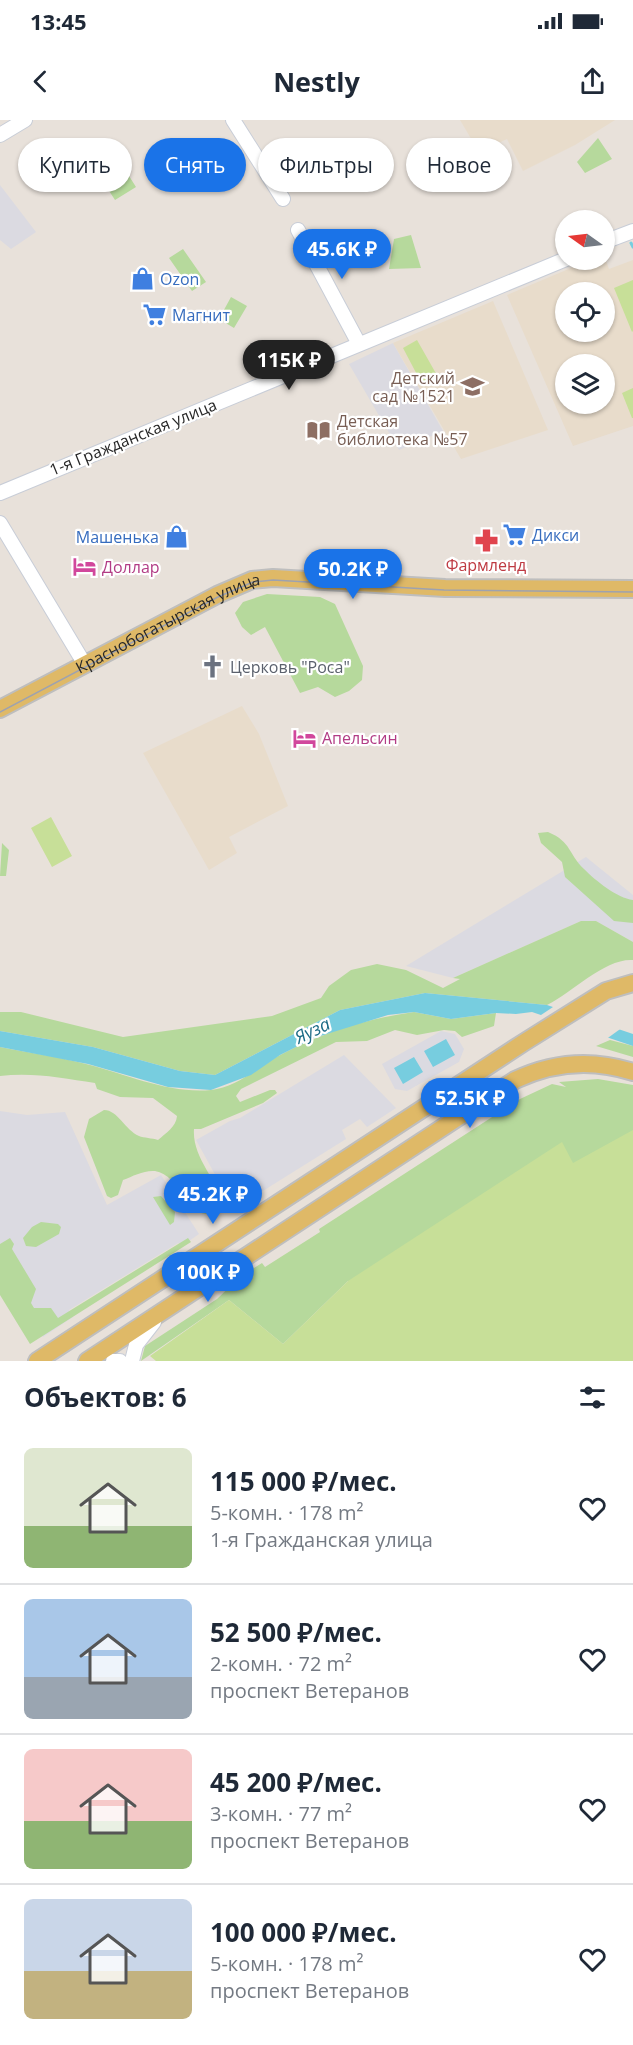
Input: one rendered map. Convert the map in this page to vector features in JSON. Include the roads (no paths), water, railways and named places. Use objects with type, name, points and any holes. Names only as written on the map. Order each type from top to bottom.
[{"type":"main road","name":"Краснобогатырская улица","points":[[0,709],[84,663],[252,580],[273,578],[445,588],[633,589]]},
{"type":"main road","points":[[36,1361],[523,1043],[614,987],[633,983]]},
{"type":"main road","points":[[87,1361],[515,1080],[532,1072],[571,1064],[615,1066],[633,1072]]},
{"type":"street","points":[[0,135],[25,120]]},
{"type":"street","points":[[233,120],[283,199]]},
{"type":"street","points":[[298,230],[359,344]]},
{"type":"street","points":[[615,238],[633,231]]},
{"type":"street","name":"1-я Гражданская улица","points":[[0,493],[555,264]]},
{"type":"street","points":[[0,524],[84,663]]},
{"type":"street","points":[[132,1361],[136,1345],[163,1311]]},
{"type":"street","points":[[113,1361],[120,1361]]},
{"type":"water","name":"Яуза","points":[[425,993],[547,1005],[633,1034],[633,1046],[532,1012],[496,1013],[451,1019],[414,1012],[388,1015],[314,1038],[280,1055],[251,1075],[211,1090],[168,1087],[88,1064],[0,1047],[0,1031],[93,1047],[180,1071],[215,1075],[340,1010]]},
{"type":"water","points":[[446,1039],[455,1055],[433,1067],[424,1051]]},
{"type":"water","points":[[414,1057],[423,1072],[403,1084],[394,1068]]},
{"type":"waterway","points":[[631,243],[633,247]]},
{"type":"tram line","points":[[0,712],[218,597],[253,582],[273,580],[444,590],[633,592]]},
{"type":"place","name":"Ozon","points":[[142,279]]},
{"type":"place","name":"Магнит","points":[[154,315]]},
{"type":"place","name":"Детский сад №1521","points":[[473,387]]},
{"type":"place","name":"Детская библиотека №57","points":[[319,430]]},
{"type":"place","name":"Дикси","points":[[514,535]]},
{"type":"place","name":"Машенька","points":[[177,537]]},
{"type":"place","name":"Фармленд","points":[[486,540]]},
{"type":"place","name":"Доллар","points":[[84,567]]},
{"type":"place","name":"Церковь \"Роса\"","points":[[212,667]]},
{"type":"place","name":"Апельсин","points":[[304,738]]}]
